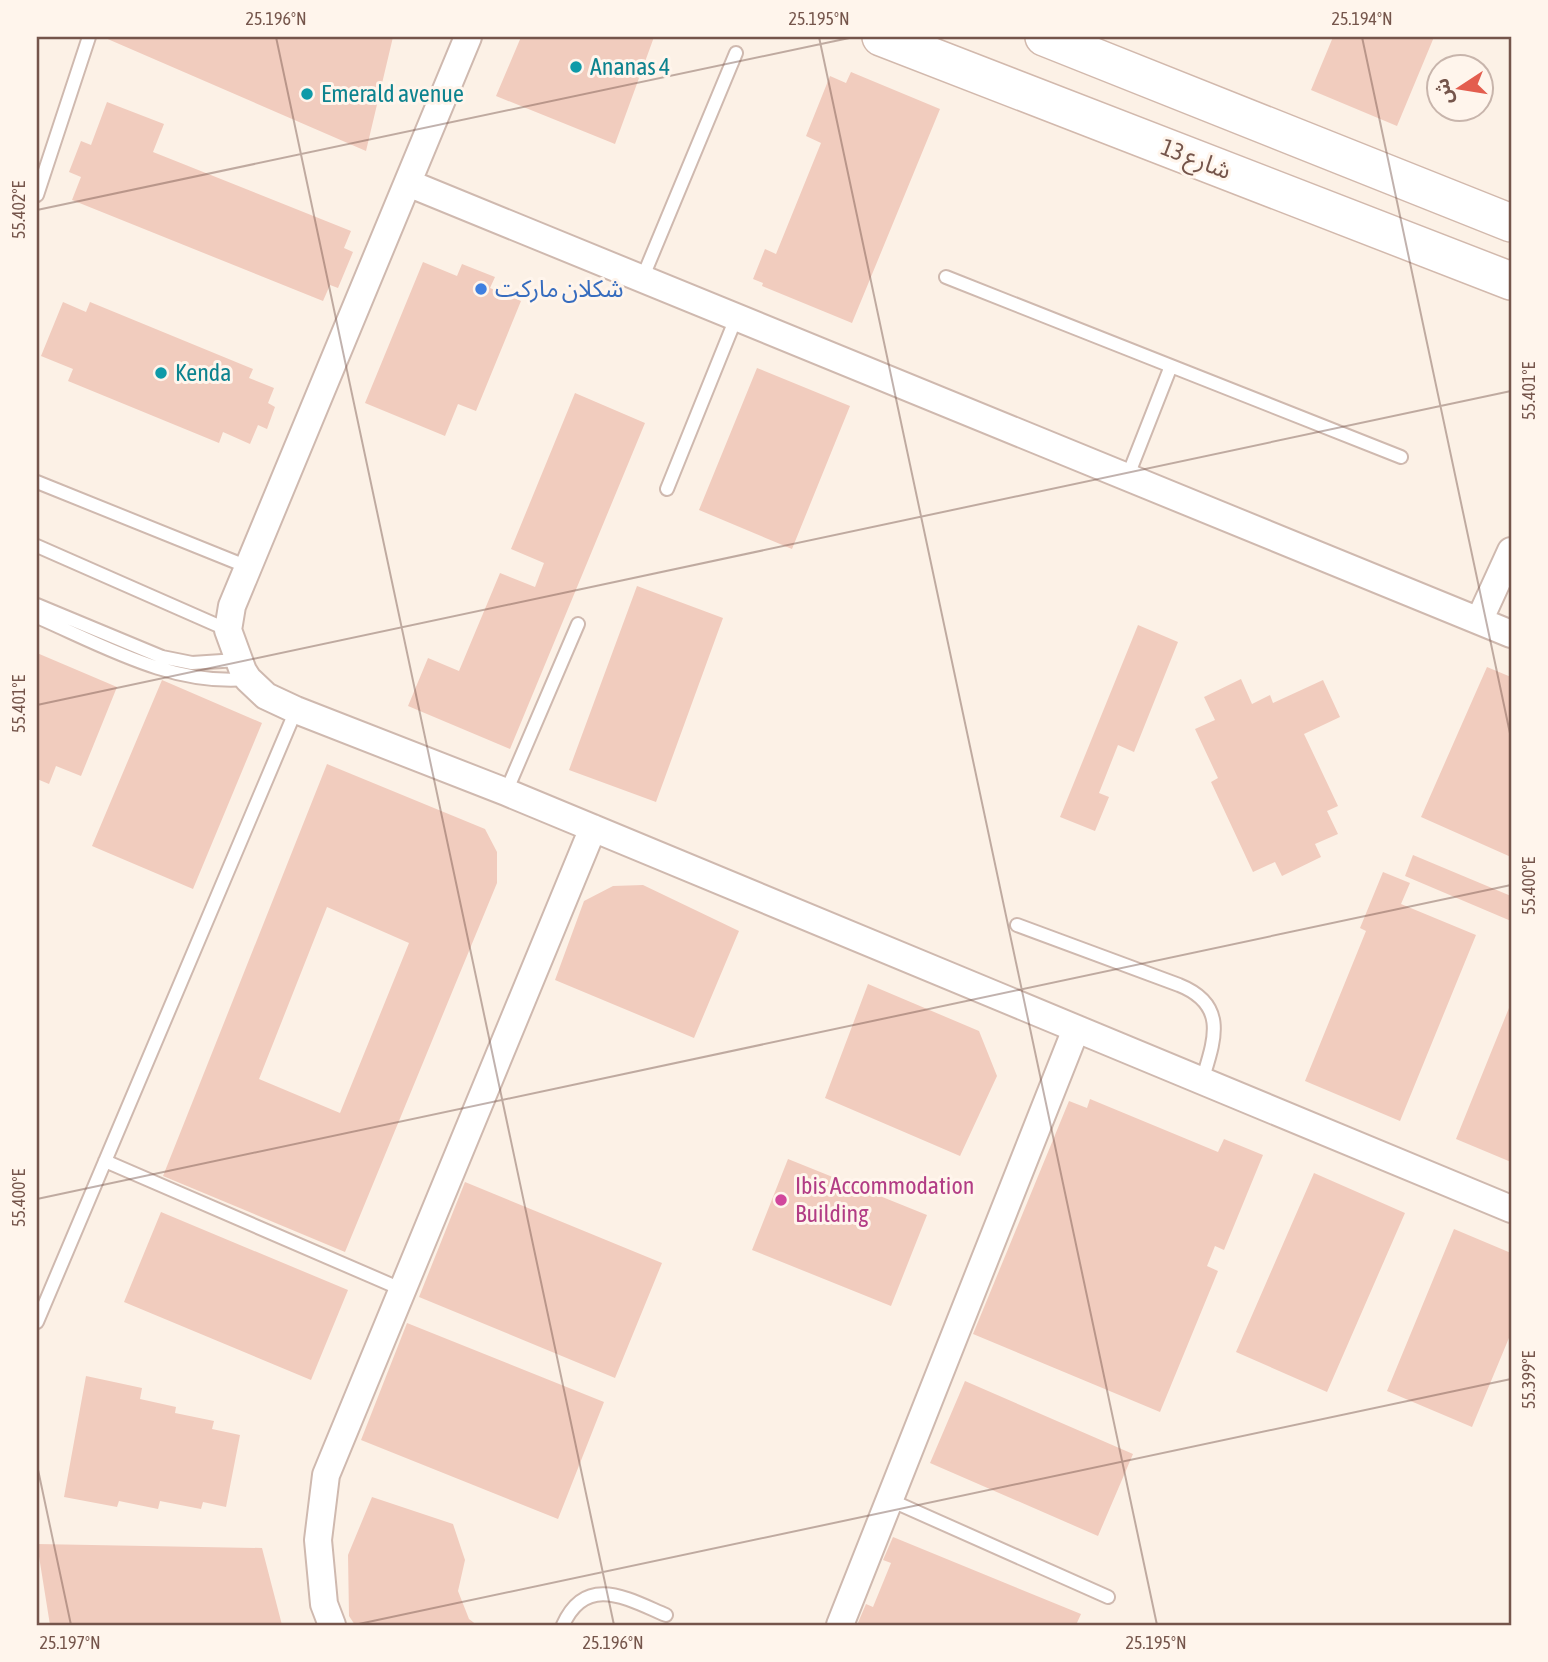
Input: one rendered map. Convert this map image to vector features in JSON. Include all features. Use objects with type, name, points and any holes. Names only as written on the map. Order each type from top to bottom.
[{"type":"street","points":[[468,37],[232,606],[229,630],[242,669],[266,696],[506,792],[1511,1209]]},
{"type":"street","name":"شارع 13","points":[[881,37],[1511,281]]},
{"type":"street","points":[[1044,37],[1511,223]]},
{"type":"street","points":[[408,183],[1511,634]]},
{"type":"street","points":[[1479,621],[1511,551]]},
{"type":"street","points":[[332,1625],[324,1604],[317,1539],[326,1475],[593,828]]},
{"type":"street","points":[[841,1625],[1076,1029]]},
{"type":"lane","points":[[37,195],[89,37]]},
{"type":"lane","points":[[642,279],[736,53]]},
{"type":"lane","points":[[946,276],[1401,457]]},
{"type":"lane","points":[[667,489],[736,318]]},
{"type":"lane","points":[[1127,478],[1171,366]]},
{"type":"lane","points":[[37,482],[248,567]]},
{"type":"lane","points":[[37,547],[229,630]]},
{"type":"lane","points":[[37,605],[162,657],[242,669]]},
{"type":"lane","points":[[37,617],[176,674],[213,680],[242,669]]},
{"type":"lane","points":[[506,792],[578,624]]},
{"type":"lane","points":[[37,1322],[296,710]]},
{"type":"lane","points":[[1017,925],[1179,985],[1199,996],[1212,1013],[1215,1024],[1213,1046],[1202,1081]]},
{"type":"lane","points":[[105,1161],[401,1289]]},
{"type":"lane","points":[[890,1500],[1108,1597]]},
{"type":"lane","points":[[563,1625],[569,1612],[583,1599],[599,1593],[617,1595],[666,1615]]},
{"type":"building","name":"Emerald avenue","points":[[103,37],[393,37],[366,151]]},
{"type":"building","name":"Ananas 4","points":[[521,37],[654,37],[615,144],[496,96]]},
{"type":"building","points":[[1333,37],[1434,37],[1397,126],[1311,90]]},
{"type":"building","points":[[851,72],[940,109],[852,323],[762,286],[763,283],[753,279],[765,249],[776,254],[821,143],[806,136],[830,76],[846,83]]},
{"type":"building","points":[[107,102],[164,124],[153,152],[351,231],[344,248],[353,252],[338,288],[330,285],[323,301],[72,200],[81,177],[69,172],[81,141],[91,145]]},
{"type":"building","points":[[423,262],[457,276],[462,264],[495,277],[490,288],[521,301],[476,411],[458,404],[445,436],[365,403]]},
{"type":"building","name":"Kenda","points":[[63,302],[86,312],[90,302],[253,369],[249,378],[274,388],[268,403],[275,407],[267,429],[258,425],[250,444],[223,432],[219,443],[68,381],[73,369],[41,356]]},
{"type":"building","points":[[757,368],[850,406],[792,549],[699,510]]},
{"type":"building","points":[[575,393],[645,423],[510,749],[408,706],[428,658],[459,671],[500,573],[535,587],[544,563],[511,549]]},
{"type":"building","points":[[637,586],[723,618],[656,802],[569,770]]},
{"type":"building","points":[[1138,625],[1178,642],[1134,752],[1118,745],[1099,793],[1109,797],[1095,831],[1060,817]]},
{"type":"building","points":[[37,653],[117,687],[81,776],[56,766],[49,784],[37,779]]},
{"type":"building","points":[[1487,667],[1511,677],[1511,857],[1421,817]]},
{"type":"building","points":[[1241,679],[1252,704],[1270,695],[1273,703],[1323,680],[1340,717],[1304,734],[1338,806],[1327,811],[1338,834],[1315,844],[1321,857],[1282,876],[1275,862],[1253,872],[1211,782],[1218,778],[1195,729],[1215,720],[1204,697]]},
{"type":"building","points":[[162,680],[262,723],[193,889],[92,846]]},
{"type":"building","points":[[327,764],[485,829],[497,852],[497,883],[345,1252],[163,1176]],"holes":[[[327,907],[409,943],[340,1113],[259,1079]]]},
{"type":"building","points":[[1413,855],[1511,896],[1511,921],[1405,876]]},
{"type":"building","points":[[1383,872],[1410,883],[1401,904],[1476,935],[1400,1121],[1305,1081],[1366,931],[1360,928]]},
{"type":"building","points":[[643,885],[739,931],[694,1038],[555,980],[584,901],[613,886]]},
{"type":"building","points":[[868,984],[979,1031],[997,1076],[960,1156],[825,1098]]},
{"type":"building","points":[[1511,1003],[1511,1162],[1456,1139]]},
{"type":"building","points":[[1090,1099],[1218,1152],[1224,1139],[1263,1155],[1224,1250],[1215,1246],[1207,1266],[1218,1271],[1160,1412],[973,1334],[1069,1101],[1087,1108]]},
{"type":"building","points":[[788,1159],[927,1215],[891,1306],[752,1250]]},
{"type":"building","points":[[1314,1173],[1405,1213],[1327,1392],[1236,1352]]},
{"type":"building","points":[[465,1182],[662,1263],[615,1378],[419,1297]]},
{"type":"building","points":[[161,1212],[348,1290],[311,1380],[124,1302]]},
{"type":"building","points":[[1454,1229],[1511,1253],[1511,1333],[1472,1427],[1387,1391]]},
{"type":"building","points":[[407,1323],[604,1402],[558,1519],[361,1440]]},
{"type":"building","points":[[86,1376],[142,1388],[140,1399],[176,1407],[175,1413],[214,1421],[212,1429],[240,1435],[226,1507],[203,1502],[201,1509],[160,1501],[158,1509],[119,1501],[117,1507],[64,1497]]},
{"type":"building","points":[[965,1381],[1133,1454],[1098,1536],[930,1463]]},
{"type":"building","points":[[372,1497],[453,1524],[465,1560],[458,1591],[469,1619],[477,1625],[355,1625],[349,1616],[348,1555]]},
{"type":"building","points":[[893,1537],[1081,1614],[1076,1625],[857,1625],[866,1604],[873,1607],[891,1563],[883,1560]]},
{"type":"building","points":[[37,1544],[262,1548],[282,1625],[50,1625]]},
{"type":"place","name":"Ananas 4","points":[[576,67]]},
{"type":"place","name":"Emerald avenue","points":[[307,94]]},
{"type":"place","name":"شكلان ماركت","points":[[481,289]]},
{"type":"place","name":"Kenda","points":[[161,373]]},
{"type":"place","name":"Ibis Accommodation Building","points":[[781,1200]]}]
